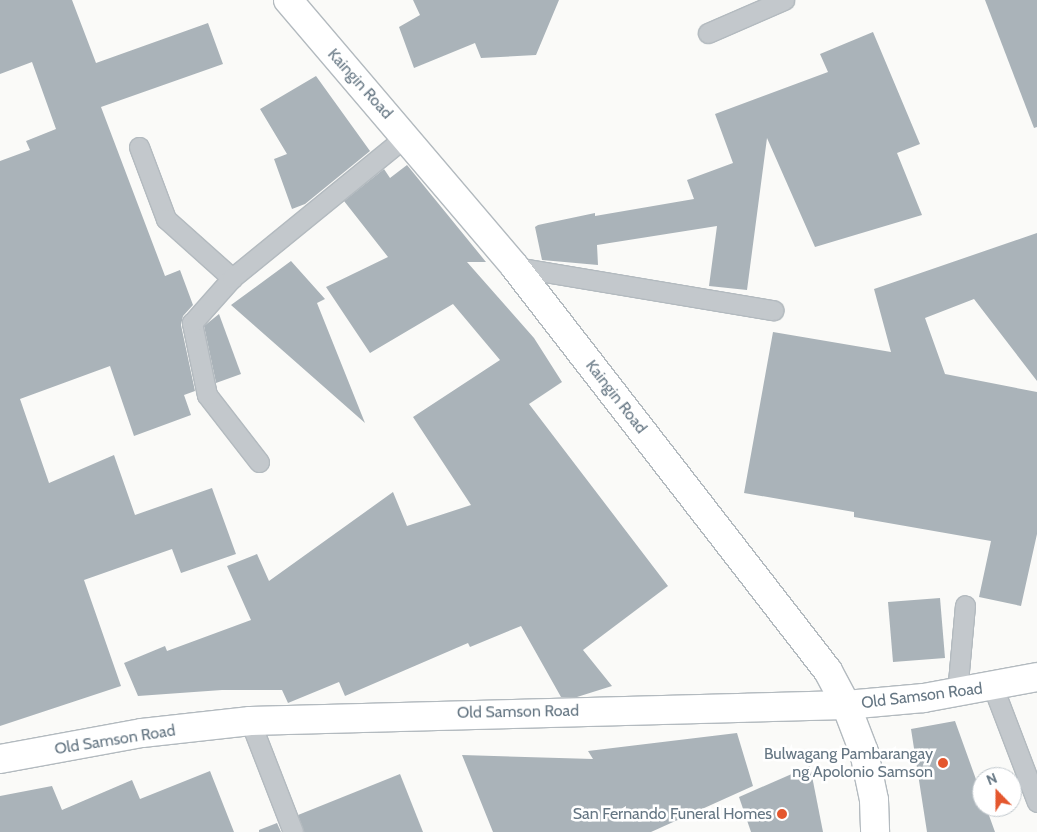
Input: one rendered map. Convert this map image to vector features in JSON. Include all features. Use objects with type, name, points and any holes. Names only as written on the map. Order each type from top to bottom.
[{"type":"street","name":"Kaingin Road","points":[[288,0],[406,136],[515,267],[816,653],[846,705],[864,752],[874,800],[875,832]]},
{"type":"street","name":"Old Samson Road","points":[[0,759],[142,733],[250,721],[846,705],[957,693],[1037,677]]},
{"type":"lane","points":[[708,33],[784,0]]},
{"type":"lane","points":[[259,462],[207,395],[192,323],[232,278],[406,136]]},
{"type":"lane","points":[[139,147],[166,220],[232,278]]},
{"type":"lane","points":[[515,267],[773,310]]},
{"type":"lane","points":[[957,693],[965,605]]},
{"type":"lane","points":[[993,687],[1037,802]]},
{"type":"lane","points":[[250,721],[293,832]]},
{"type":"building","points":[[0,0],[72,0],[96,63],[208,23],[223,64],[101,107],[165,276],[180,270],[193,305],[183,316],[181,325],[195,391],[184,395],[191,415],[134,436],[110,366],[20,399],[49,483],[114,455],[135,515],[212,488],[236,554],[181,573],[172,549],[84,580],[121,686],[0,726],[0,161],[30,150],[26,141],[56,129],[32,62],[0,74]]},
{"type":"building","points":[[413,0],[559,0],[536,55],[481,58],[475,43],[414,68],[399,27],[420,15]]},
{"type":"building","points":[[985,0],[1037,0],[1037,127],[1034,128]]},
{"type":"building","points":[[873,32],[920,144],[897,153],[922,215],[815,247],[767,138],[747,290],[709,286],[717,226],[597,245],[598,265],[542,260],[535,227],[538,225],[595,213],[595,216],[694,199],[687,180],[733,163],[715,114],[828,72],[820,54]]},
{"type":"building","points":[[316,76],[370,151],[305,204],[292,209],[274,159],[287,154],[260,109]]},
{"type":"building","points":[[407,165],[486,262],[467,262],[534,338],[562,382],[529,404],[668,586],[583,650],[612,686],[577,697],[561,697],[521,626],[470,647],[468,643],[345,696],[339,682],[288,703],[282,690],[222,690],[138,696],[124,663],[165,646],[167,651],[251,620],[227,566],[257,554],[269,581],[393,492],[407,526],[471,505],[413,417],[500,360],[453,304],[370,353],[326,287],[388,257],[344,201],[384,169],[390,178]]},
{"type":"building","points":[[1037,233],[1037,381],[974,299],[925,318],[945,374],[1037,392],[1037,534],[1021,606],[979,597],[991,541],[854,517],[854,512],[744,493],[773,332],[891,352],[874,289]]},
{"type":"building","points":[[291,261],[325,299],[317,303],[365,423],[231,305]]},
{"type":"building","points":[[219,314],[241,374],[216,383],[204,326]]},
{"type":"building","points":[[940,598],[945,658],[893,662],[888,602]]},
{"type":"building","name":"Bulwagang Pambarangay ng Apolonio Samson","points":[[955,721],[972,768],[972,817],[990,817],[995,832],[927,832],[911,729]]},
{"type":"building","points":[[737,733],[753,786],[651,832],[493,832],[462,755],[593,759],[588,751]]},
{"type":"building","name":"San Fernando Funeral Homes","points":[[810,766],[823,832],[751,832],[739,797]]},
{"type":"building","points":[[210,771],[234,832],[0,832],[0,796],[52,786],[62,810],[132,780],[140,799]]},
{"type":"building","points":[[400,774],[423,832],[304,832],[298,815]]},
{"type":"building","points":[[277,823],[281,832],[259,832],[259,830]]},
{"type":"place","name":"Bulwagang Pambarangay ng Apolonio Samson","points":[[943,763]]},
{"type":"place","name":"San Fernando Funeral Homes","points":[[782,814]]}]
